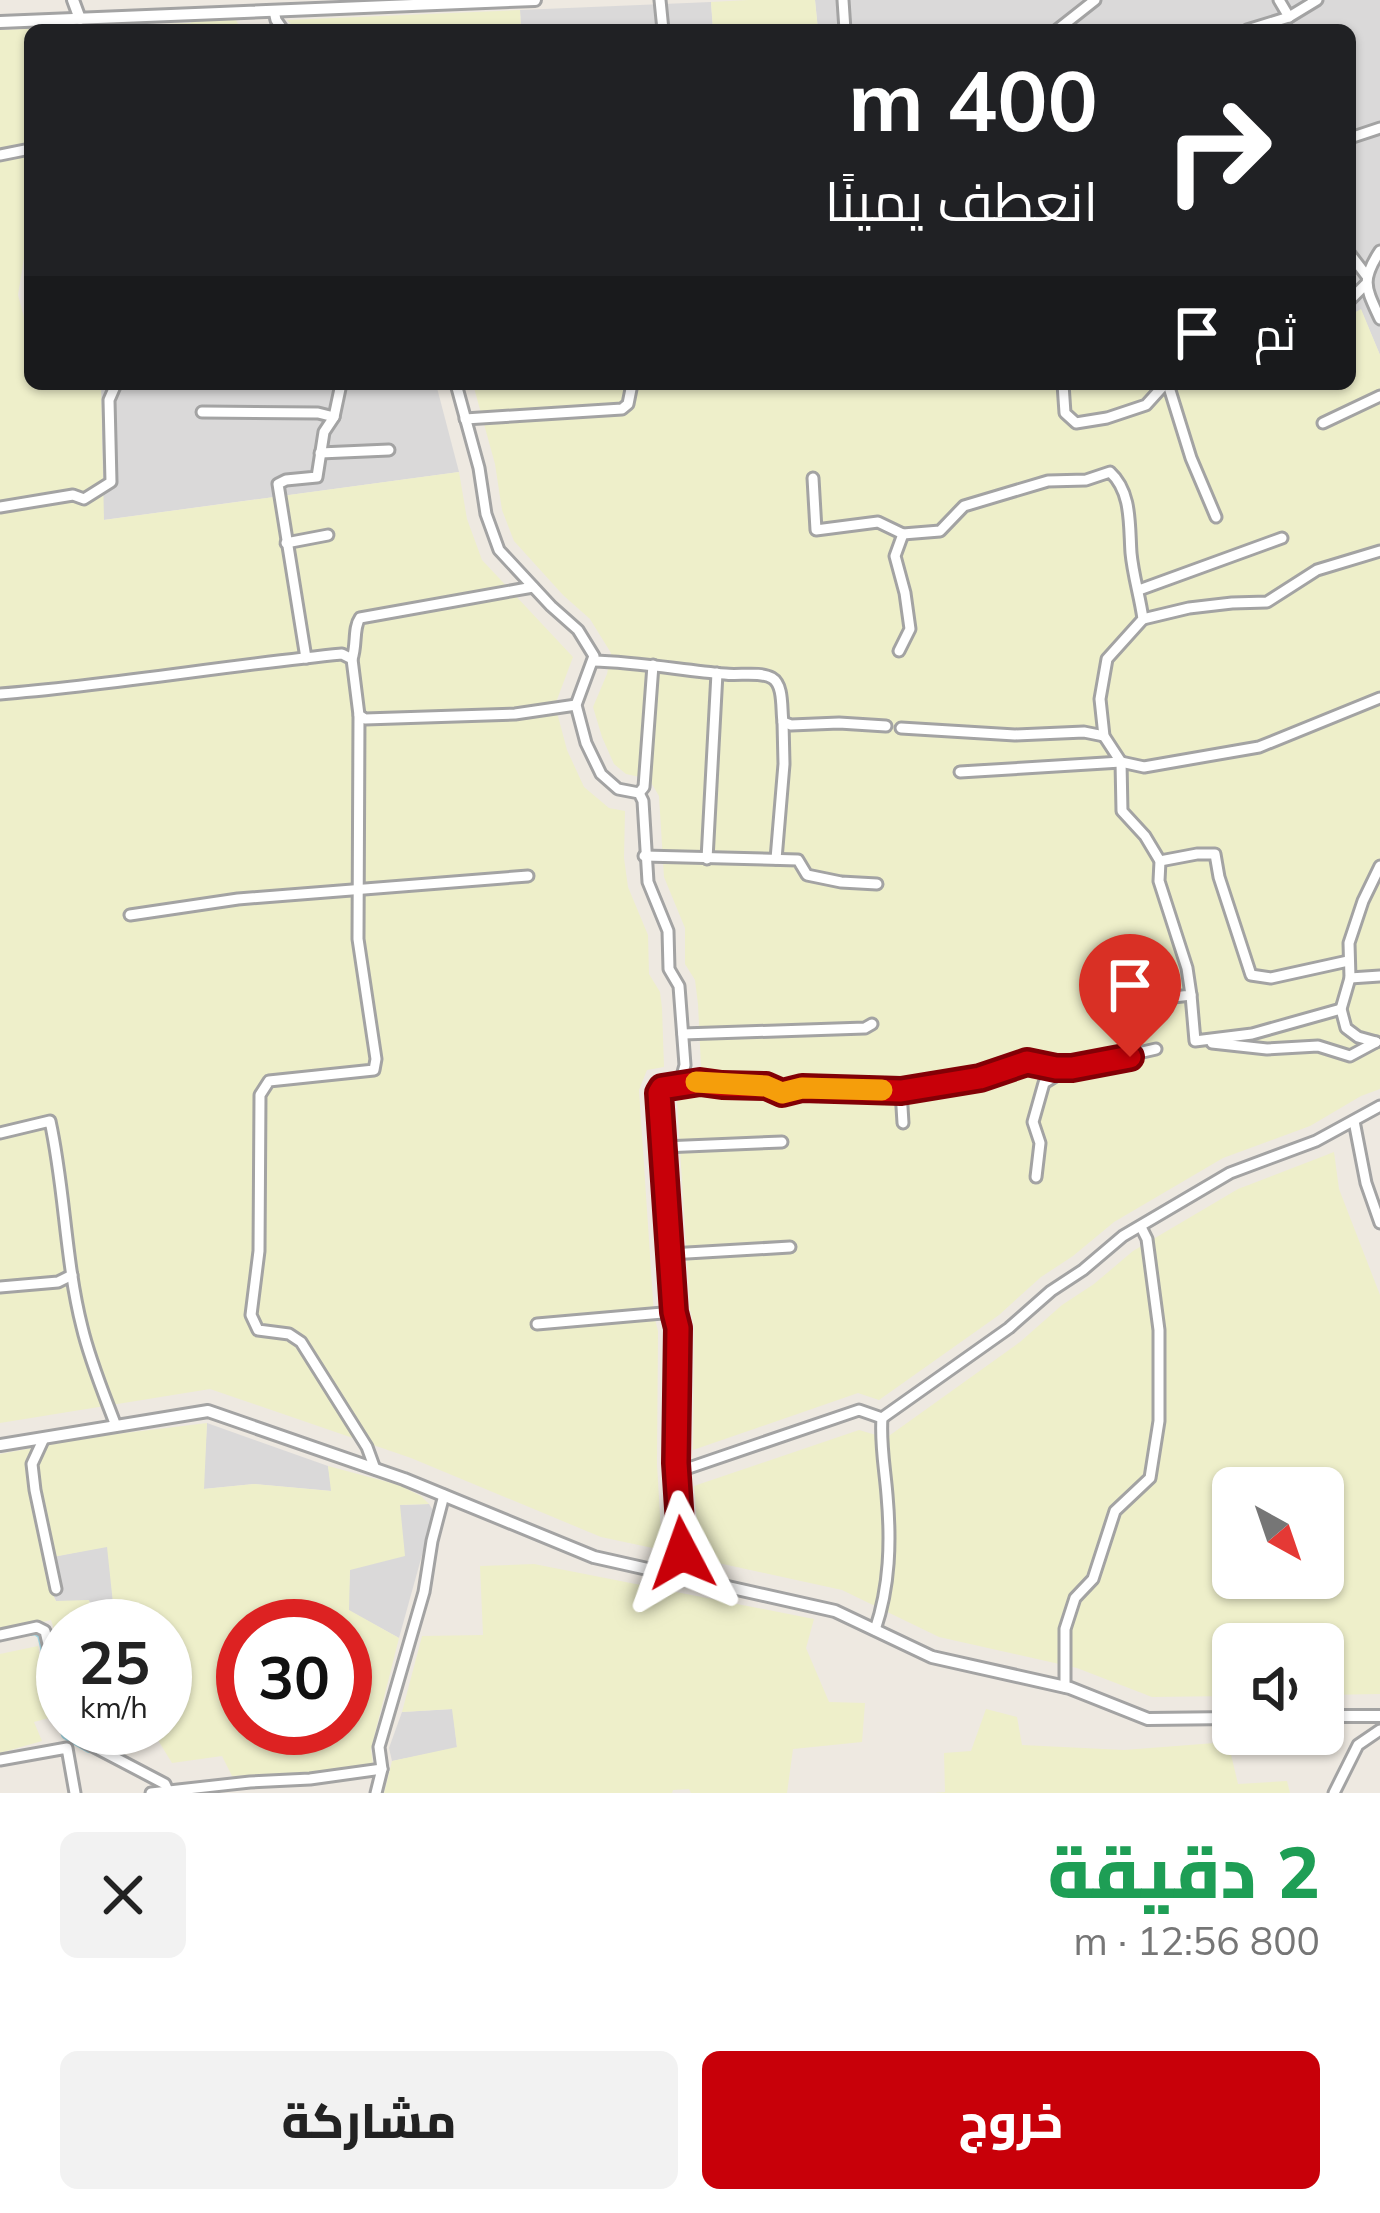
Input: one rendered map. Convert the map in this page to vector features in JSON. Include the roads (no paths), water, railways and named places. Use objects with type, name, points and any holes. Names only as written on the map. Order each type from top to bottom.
[{"type":"street","points":[[73,0],[80,19]]},
{"type":"street","points":[[0,22],[535,0]]},
{"type":"street","points":[[1065,24],[1095,0]]},
{"type":"street","points":[[1280,0],[1289,17]]},
{"type":"street","points":[[1266,24],[1317,0]]},
{"type":"street","points":[[1356,292],[1380,250]]},
{"type":"street","points":[[1356,264],[1380,319]]},
{"type":"street","points":[[0,507],[73,495],[84,499],[110,482],[109,400],[113,390]]},
{"type":"street","points":[[306,658],[278,484],[317,477],[324,432],[334,417],[339,390]]},
{"type":"street","points":[[458,390],[486,514],[500,550],[578,629],[594,656],[576,706],[586,743],[601,774],[618,789],[639,794],[643,801],[648,882],[668,931],[669,969],[679,986],[685,1065],[680,1084]]},
{"type":"street","points":[[466,418],[622,409],[631,390]]},
{"type":"street","points":[[1063,390],[1065,413],[1076,423],[1146,405],[1161,390]]},
{"type":"street","points":[[1169,390],[1216,517]]},
{"type":"street","points":[[1322,423],[1380,396]]},
{"type":"street","points":[[202,412],[334,417]]},
{"type":"street","points":[[320,453],[389,450]]},
{"type":"street","points":[[812,478],[816,530],[878,522],[903,534],[940,531],[964,506],[1048,481],[1086,480],[1110,472],[1120,482],[1131,526],[1143,619]]},
{"type":"street","points":[[899,651],[910,629],[895,556],[903,534]]},
{"type":"street","points":[[286,543],[328,535]]},
{"type":"street","points":[[1138,590],[1282,538]]},
{"type":"street","points":[[1195,1041],[1187,968],[1159,881],[1160,860],[1122,811],[1121,762],[1104,736],[1100,699],[1107,658],[1143,619],[1189,608],[1267,602],[1317,571],[1380,551]]},
{"type":"street","points":[[374,1468],[367,1447],[301,1342],[289,1334],[258,1330],[251,1315],[259,1251],[260,1095],[269,1081],[374,1070],[358,939],[359,715],[352,659],[360,617],[533,587]]},
{"type":"street","points":[[0,694],[342,654],[352,659]]},
{"type":"street","points":[[593,661],[774,679],[779,686],[784,764],[776,859]]},
{"type":"street","points":[[639,794],[644,787],[653,664]]},
{"type":"street","points":[[707,859],[717,673]]},
{"type":"street","points":[[960,772],[1121,762],[1144,766],[1259,747],[1380,698]]},
{"type":"street","points":[[359,715],[365,719],[515,714],[576,706]]},
{"type":"street","points":[[783,722],[886,726]]},
{"type":"street","points":[[901,728],[1104,736]]},
{"type":"street","points":[[1160,860],[1215,854],[1251,974],[1271,978],[1348,961]]},
{"type":"street","points":[[644,856],[798,860],[807,874],[877,884]]},
{"type":"street","points":[[1378,1042],[1346,1028],[1341,1009],[1350,978],[1349,943],[1380,866]]},
{"type":"street","points":[[130,915],[238,899],[528,876]]},
{"type":"street","points":[[1350,978],[1380,976]]},
{"type":"street","points":[[1130,1002],[1191,995]]},
{"type":"street","points":[[1195,1041],[1252,1034],[1341,1009]]},
{"type":"street","points":[[683,1034],[865,1028],[872,1024]]},
{"type":"street","points":[[1195,1041],[1267,1049],[1318,1046],[1350,1056],[1378,1042]]},
{"type":"street","points":[[1036,1177],[1040,1143],[1033,1122],[1044,1083],[1072,1068],[1156,1049]]},
{"type":"street","points":[[686,1578],[677,1472],[679,1356],[662,1088],[700,1082],[766,1086],[782,1093],[815,1088],[901,1091],[980,1078],[1027,1062],[1072,1068]]},
{"type":"street","points":[[901,1091],[903,1123]]},
{"type":"street","points":[[875,1630],[889,1564],[882,1418],[1009,1328],[1123,1236],[1230,1173],[1316,1141],[1380,1106]]},
{"type":"street","points":[[0,1132],[50,1121],[81,1326],[116,1426]]},
{"type":"street","points":[[1354,1121],[1366,1183],[1380,1223]]},
{"type":"street","points":[[663,1147],[782,1142]]},
{"type":"street","points":[[1065,1687],[1065,1628],[1075,1598],[1093,1579],[1115,1511],[1150,1478],[1159,1420],[1159,1330],[1147,1239],[1141,1227]]},
{"type":"street","points":[[670,1254],[790,1247]]},
{"type":"street","points":[[0,1287],[58,1282],[72,1275]]},
{"type":"street","points":[[537,1324],[674,1312]]},
{"type":"street","points":[[677,1472],[859,1410],[882,1418]]},
{"type":"street","points":[[0,1445],[208,1411],[374,1468],[594,1557],[835,1611],[932,1657],[1065,1687],[1148,1719],[1212,1718]]},
{"type":"street","points":[[44,1438],[32,1464],[56,1589]]},
{"type":"street","points":[[376,1793],[382,1769],[379,1747],[424,1592],[444,1495]]},
{"type":"street","points":[[0,1635],[36,1627]]},
{"type":"street","points":[[1344,1716],[1380,1715]]},
{"type":"street","points":[[1334,1793],[1358,1745],[1380,1730]]},
{"type":"street","points":[[0,1760],[67,1748],[75,1793]]},
{"type":"street","points":[[110,1755],[165,1784],[169,1792]]},
{"type":"street","points":[[151,1793],[382,1769]]},
{"type":"waterway","points":[[30,1632],[36,1632]]}]
